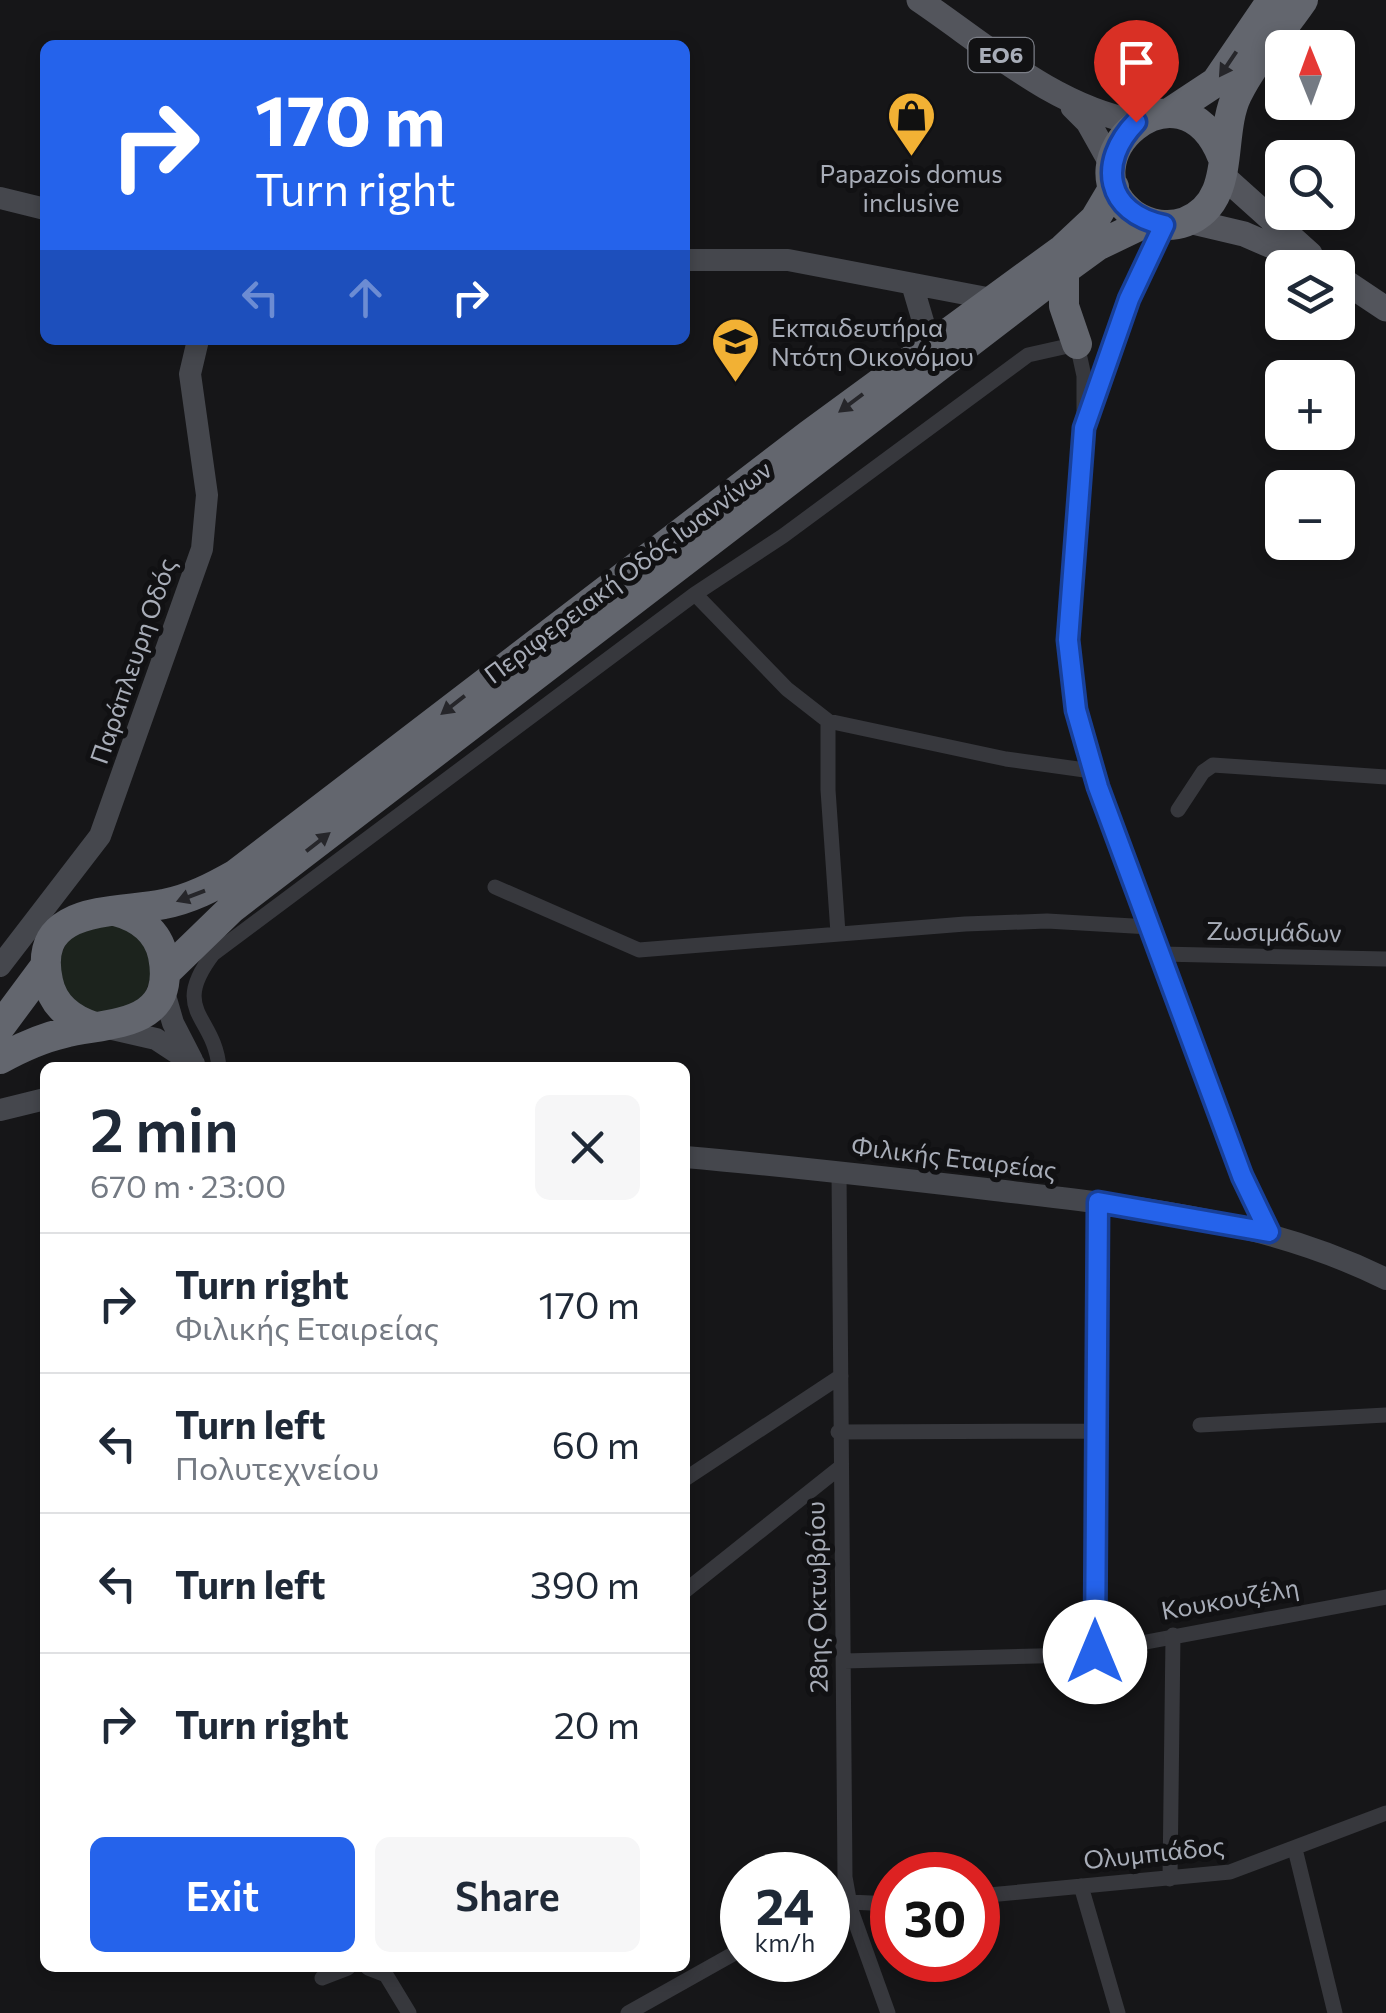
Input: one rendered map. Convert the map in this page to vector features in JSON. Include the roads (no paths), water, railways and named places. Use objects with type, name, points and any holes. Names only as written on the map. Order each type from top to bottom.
[{"type":"highway","points":[[1169,113],[1216,82],[1281,5]]},
{"type":"highway","name":"Περιφερειακή Οδός Ιωαννίνων","points":[[0,1059],[60,1034],[142,1015],[164,979],[232,908],[1064,270],[1097,246],[1206,210],[1222,166],[1237,96],[1281,5]]},
{"type":"highway","points":[[1169,113],[1203,126],[1222,166]]},
{"type":"highway","name":"ΕΟ6","points":[[1136,122],[1169,113]]},
{"type":"highway","name":"Περιφερειακή Οδός Ιωαννίνων","points":[[52,919],[188,898],[236,874],[1081,234],[1112,175],[1119,140],[1136,122]]},
{"type":"highway","name":"ΕΟ6","points":[[1112,175],[1121,202],[1167,223]]},
{"type":"highway","points":[[1064,270],[1064,306],[1078,344]]},
{"type":"highway","points":[[116,910],[148,927],[161,948],[164,979]]},
{"type":"highway","points":[[52,919],[46,965],[56,1000],[72,1018],[102,1027]]},
{"type":"highway","points":[[0,1027],[46,965]]},
{"type":"main road","name":"ΕΟ6","points":[[919,0],[1066,100],[1088,122],[1112,175]]},
{"type":"main road","name":"ΕΟ6","points":[[1066,100],[1103,116],[1136,122]]},
{"type":"main road","points":[[1222,166],[1305,250]]},
{"type":"main road","points":[[1167,223],[1244,234],[1281,250]]},
{"type":"main road","points":[[1355,288],[1386,309]]},
{"type":"street","points":[[1281,5],[1321,0]]},
{"type":"street","points":[[0,198],[40,208]]},
{"type":"street","points":[[1084,428],[1129,299],[1167,223]]},
{"type":"street","points":[[690,260],[736,256],[788,260],[992,299]]},
{"type":"street","points":[[912,284],[930,345]]},
{"type":"street","points":[[217,1062],[194,1009],[192,990],[213,954],[695,594],[782,536],[1003,371],[1048,348],[1078,344],[1084,376],[1084,428],[1068,640],[1076,710],[1092,770],[1242,1176],[1269,1232]]},
{"type":"street","name":"Παράπλευρη Οδός","points":[[0,966],[52,919],[100,836],[202,549],[207,495],[190,374],[197,345]]},
{"type":"street","points":[[695,594],[787,689],[828,720],[1006,759],[1092,770]]},
{"type":"street","points":[[828,720],[828,790],[838,933]]},
{"type":"street","points":[[1178,810],[1203,772],[1213,766],[1386,777]]},
{"type":"street","points":[[495,887],[639,950],[1047,921],[1150,927]]},
{"type":"street","name":"Ζωσιμάδων","points":[[1160,954],[1386,959]]},
{"type":"street","points":[[164,979],[174,1023],[193,1062]]},
{"type":"street","points":[[102,1027],[156,1039],[189,1062]]},
{"type":"street","points":[[0,1110],[40,1099]]},
{"type":"street","name":"Φιλικής Εταιρείας","points":[[690,1157],[1098,1202],[1269,1232],[1318,1248],[1386,1279]]},
{"type":"street","name":"28ης Οκτωβρίου","points":[[839,1172],[838,1469],[847,1852]]},
{"type":"street","points":[[1095,1652],[1098,1202]]},
{"type":"street","points":[[690,1476],[841,1376]]},
{"type":"street","points":[[1200,1425],[1386,1415]]},
{"type":"street","points":[[838,1432],[1094,1431]]},
{"type":"street","points":[[690,1587],[753,1532],[838,1469]]},
{"type":"street","name":"Κουκουζέλη","points":[[844,1661],[1095,1652],[1386,1597]]},
{"type":"street","points":[[1170,1879],[1173,1635]]},
{"type":"street","name":"Ολυμπιάδος","points":[[1000,1894],[1230,1872],[1386,1814]]},
{"type":"street","points":[[1295,1849],[1334,2013]]},
{"type":"street","points":[[1081,1886],[1118,2013]]},
{"type":"street","name":"28ης Οκτωβρίου","points":[[850,1906],[888,2013]]},
{"type":"street","points":[[628,2013],[720,1961]]},
{"type":"street","points":[[322,1978],[338,1972]]},
{"type":"street","points":[[378,1972],[386,1975],[409,2013]]},
{"type":"place","name":"Papazois domus inclusive","points":[[911,158]]},
{"type":"place","name":"Εκπαιδευτήρια Ντότη Οικονόμου","points":[[736,384]]}]
